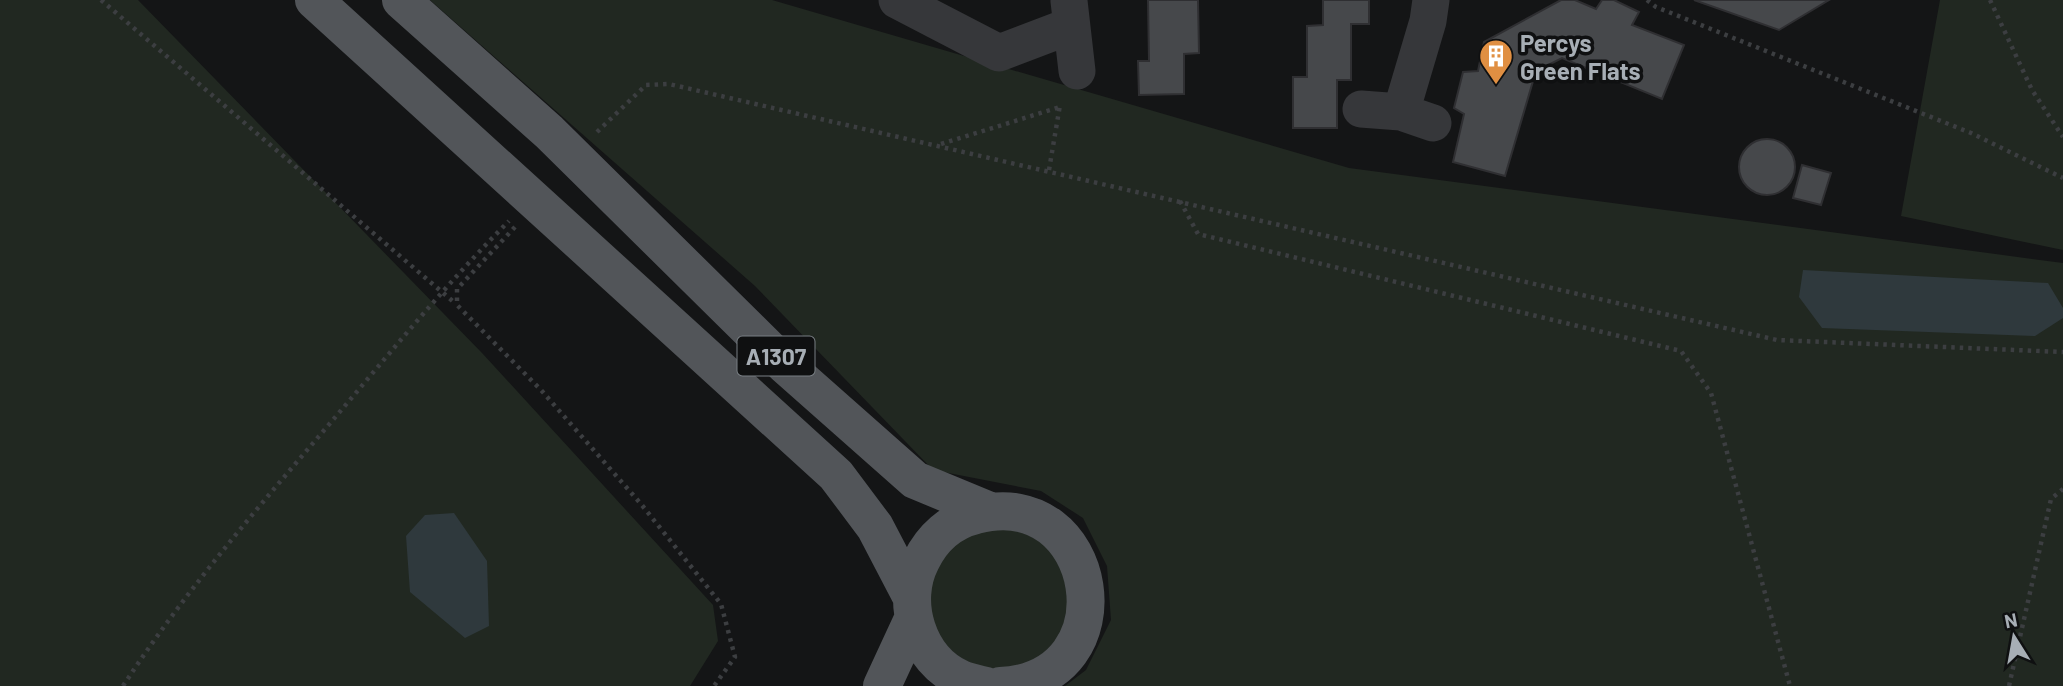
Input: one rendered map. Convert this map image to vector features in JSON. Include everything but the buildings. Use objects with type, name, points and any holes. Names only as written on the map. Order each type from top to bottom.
[{"type":"main road","name":"A1307","points":[[314,0],[507,176],[532,220],[754,397],[836,475],[875,527],[912,607]]},
{"type":"main road","name":"A1307","points":[[401,0],[549,132],[587,154],[785,365],[915,480],[990,511]]},
{"type":"main road","points":[[882,686],[912,607],[915,571],[927,548],[944,530],[966,517],[990,511],[1029,517],[1047,525],[1069,545],[1083,571],[1088,600],[1083,629],[1068,655],[1045,674],[1018,685],[1000,686]]},
{"type":"main road","points":[[912,607],[922,643],[939,664],[963,683]]},
{"type":"street","points":[[897,0],[999,53],[1069,13],[1077,71]]},
{"type":"street","points":[[1361,109],[1417,118],[1431,0]]},
{"type":"path","points":[[101,0],[457,305],[541,390],[641,504],[721,604],[735,657],[714,686]]},
{"type":"path","points":[[1647,0],[1656,7],[1971,133],[2063,178]]},
{"type":"path","points":[[1990,0],[2032,90],[2063,137]]},
{"type":"path","points":[[1049,170],[1060,107],[1057,81],[1077,71]]},
{"type":"path","points":[[587,154],[646,85],[669,83],[1777,340],[2063,352]]},
{"type":"path","points":[[940,145],[1060,107]]},
{"type":"path","points":[[1180,200],[1198,234],[1681,351],[1711,393],[1790,686]]},
{"type":"path","points":[[123,686],[165,622],[458,272],[510,219]]},
{"type":"path","points":[[457,289],[471,272],[532,220]]},
{"type":"path","points":[[457,305],[458,272]]},
{"type":"path","points":[[2009,686],[2051,499],[2063,489]]},
{"type":"shaded area","points":[[0,0],[138,0],[482,353],[713,605],[718,641],[690,686],[0,686]]},
{"type":"shaded area","points":[[430,0],[772,0],[1349,168],[2063,263],[2063,686],[1065,686],[1086,670],[1111,620],[1107,566],[1083,518],[1041,491],[933,470],[755,286]]},
{"type":"shaded area","points":[[1940,0],[2063,0],[2063,250],[1901,216]]},
{"type":"shaded area","points":[[1803,270],[2048,283],[2063,308],[2063,318],[2035,336],[1822,328],[1799,297]]},
{"type":"shaded area","points":[[454,513],[487,561],[489,626],[465,638],[410,592],[406,536],[425,515]]},
{"type":"shaded area","points":[[999,529],[1026,534],[1048,550],[1064,572],[1069,599],[1064,626],[1048,648],[1026,664],[999,669],[972,664],[950,648],[934,626],[929,599],[934,572],[950,550],[972,534]]},
{"type":"place","name":"Percys Green Flats","points":[[1496,86]]}]
